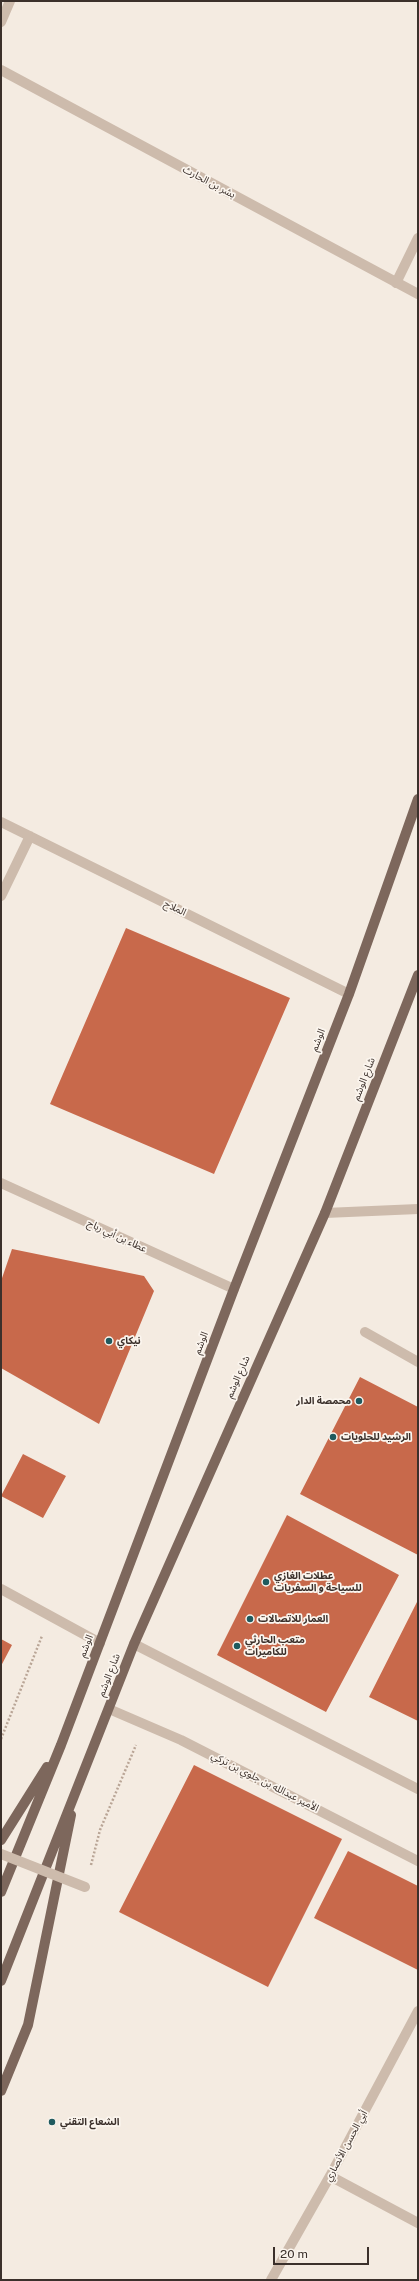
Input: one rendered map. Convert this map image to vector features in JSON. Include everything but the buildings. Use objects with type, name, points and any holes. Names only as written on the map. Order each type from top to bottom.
[{"type":"main road","name":"الوشم","points":[[1,1892],[61,1745],[234,1290],[349,994],[418,799]]},
{"type":"main road","name":"شارع الوشم","points":[[77,1788],[134,1644],[325,1213],[417,979]]},
{"type":"main road","points":[[1,1840],[61,1745]]},
{"type":"main road","points":[[1,1981],[77,1788]]},
{"type":"main road","points":[[1,2091],[28,2026],[77,1788]]},
{"type":"street","points":[[1,22],[10,1]]},
{"type":"street","name":"بشر بن الحارث","points":[[1,70],[418,294]]},
{"type":"street","points":[[396,283],[418,238]]},
{"type":"street","name":"الملاح","points":[[1,822],[349,994]]},
{"type":"street","points":[[1,896],[30,836]]},
{"type":"street","name":"عطاء بن أبي رباح","points":[[1,1183],[234,1290]]},
{"type":"street","points":[[325,1213],[418,1209]]},
{"type":"street","points":[[365,1332],[418,1362]]},
{"type":"street","points":[[1,1589],[100,1643]]},
{"type":"street","points":[[134,1644],[418,1789]]},
{"type":"street","name":"الأمير عبدالله بن جلوي بن تركي","points":[[109,1709],[181,1740],[418,1861]]},
{"type":"street","points":[[1,1854],[85,1887]]},
{"type":"street","name":"أبي الحسن الأنصاري","points":[[271,2280],[330,2176],[418,2010]]},
{"type":"street","points":[[330,2176],[418,2223]]},
{"type":"path","points":[[1,1739],[50,1616]]},
{"type":"path","points":[[85,1887],[100,1830],[132,1752],[147,1725]]},
{"type":"place","name":"نيكاي","points":[[109,1341]]},
{"type":"place","name":"محمصة الدار","points":[[359,1401]]},
{"type":"place","name":"الرشيد للحلويات","points":[[333,1437]]},
{"type":"place","name":"عطلات الغازي للسياحة و السفريات","points":[[266,1582]]},
{"type":"place","name":"العمار للاتصالات","points":[[250,1619]]},
{"type":"place","name":"متعب الحارثي للكاميرات","points":[[237,1646]]},
{"type":"place","name":"الشعاع التقني","points":[[52,2122]]}]
